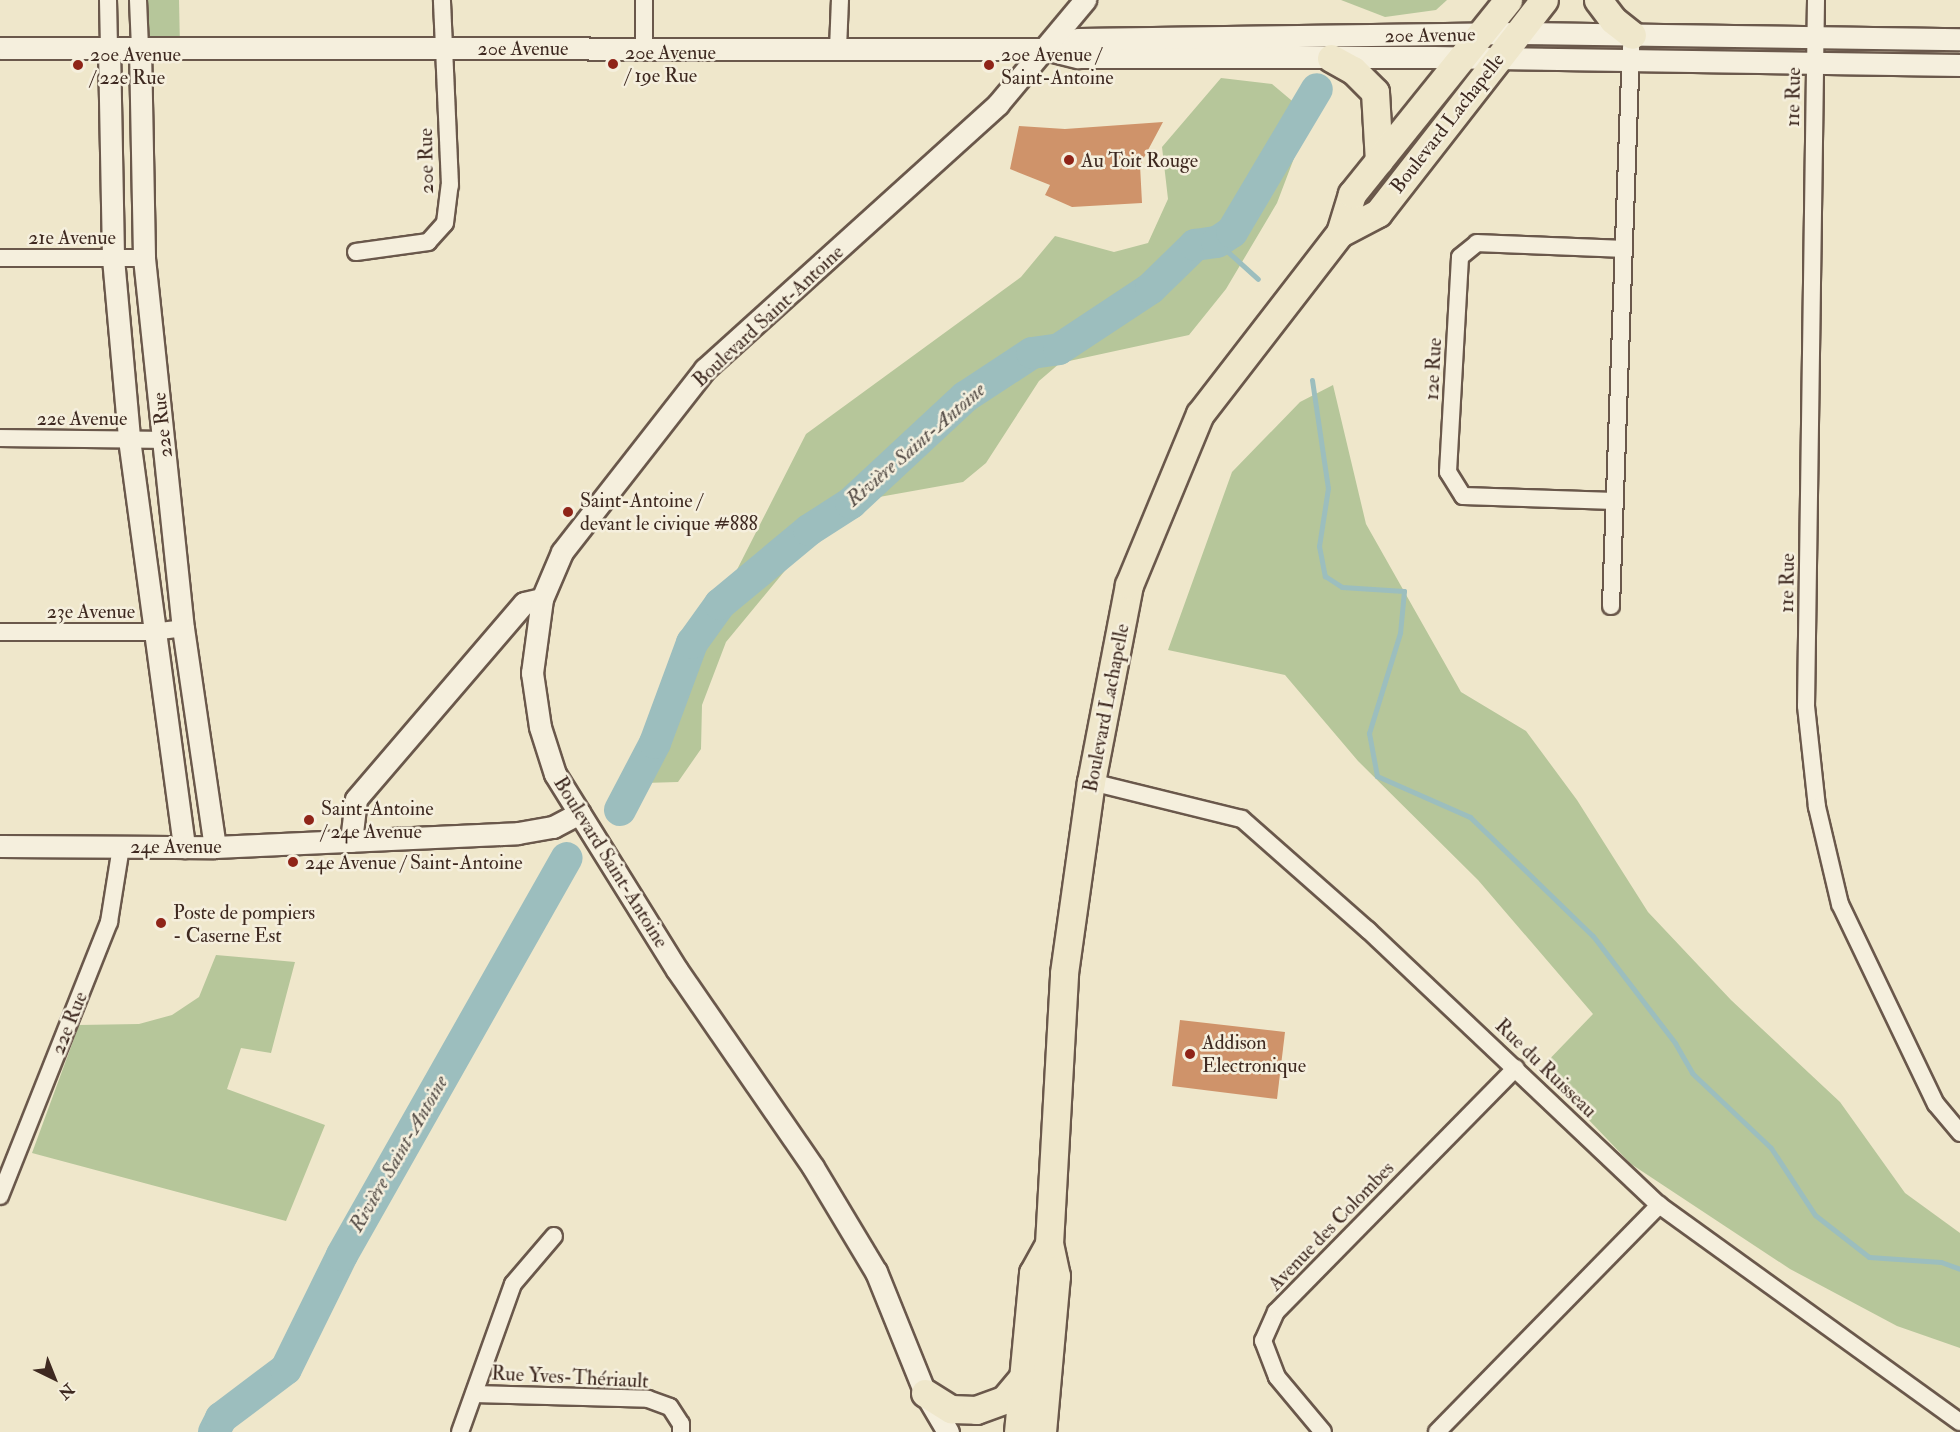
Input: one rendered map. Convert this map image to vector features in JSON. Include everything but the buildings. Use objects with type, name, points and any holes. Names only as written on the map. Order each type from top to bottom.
[{"type":"main road","name":"Boulevard Lachapelle","points":[[1041,1432],[1056,1276],[1049,1244],[1065,973],[1091,782],[1129,585],[1200,414],[1340,233],[1352,194],[1508,0]]},
{"type":"main road","name":"Boulevard Lachapelle","points":[[1340,233],[1378,213],[1544,0]]},
{"type":"main road","points":[[1598,0],[1631,47]]},
{"type":"main road","points":[[1331,58],[1353,70],[1375,93],[1379,161]]},
{"type":"main road","name":"Boulevard Lachapelle","points":[[1018,1432],[1033,1273],[1049,1244]]},
{"type":"main road","points":[[925,1393],[951,1409],[976,1410],[1004,1401],[1024,1376]]},
{"type":"street","name":"22e Rue","points":[[108,0],[114,258],[129,439],[152,632],[184,847]]},
{"type":"street","name":"22e Rue","points":[[138,0],[144,258],[183,628],[214,847]]},
{"type":"street","name":"20e Rue","points":[[356,252],[428,242],[445,223],[450,185],[442,48],[442,0]]},
{"type":"street","points":[[644,0],[644,48]]},
{"type":"street","points":[[838,49],[840,0]]},
{"type":"street","name":"Boulevard Saint-Antoine","points":[[948,1432],[925,1393],[876,1272],[813,1167],[677,970],[555,774],[540,727],[532,673],[542,599],[562,552],[705,369],[998,104],[1084,0]]},
{"type":"street","name":"11e Rue","points":[[1816,0],[1806,706],[1817,807],[1840,904],[1936,1104],[1960,1132]]},
{"type":"street","name":"20e Avenue","points":[[1045,49],[1079,39],[1517,33],[1631,47],[1814,63],[1960,65]]},
{"type":"street","name":"20e Avenue","points":[[0,48],[1045,49],[1078,57],[1497,58],[1631,47],[1816,37],[1960,39]]},
{"type":"street","points":[[1611,606],[1631,47]]},
{"type":"street","name":"12e Rue","points":[[1615,501],[1463,496],[1449,472],[1460,257],[1477,243],[1624,249]]},
{"type":"street","name":"21e Avenue","points":[[0,258],[144,258]]},
{"type":"street","name":"22e Avenue","points":[[0,438],[163,440]]},
{"type":"street","points":[[351,841],[356,799],[524,603],[542,599]]},
{"type":"street","name":"23e Avenue","points":[[0,632],[152,632],[183,628]]},
{"type":"street","name":"Rue du Ruisseau","points":[[1091,782],[1242,819],[1516,1068],[1659,1205],[1960,1422]]},
{"type":"street","name":"24e Avenue","points":[[0,846],[214,847],[518,833],[553,827],[579,813]]},
{"type":"street","name":"22e Rue","points":[[0,1196],[110,922],[121,847]]},
{"type":"street","name":"Avenue des Colombes","points":[[1323,1432],[1277,1377],[1263,1341],[1276,1312],[1516,1068]]},
{"type":"street","points":[[1437,1432],[1659,1205]]},
{"type":"street","points":[[460,1432],[513,1284],[554,1236]]},
{"type":"street","name":"Rue Yves-Thériault","points":[[474,1394],[648,1400],[670,1407],[681,1424],[681,1432]]},
{"type":"green space","points":[[138,0],[179,0],[180,48],[140,48]]},
{"type":"green space","points":[[1341,0],[1447,0],[1436,10],[1385,17]]},
{"type":"green space","points":[[1221,78],[1272,84],[1310,116],[1277,203],[1226,289],[1189,335],[1060,363],[1039,381],[986,463],[963,482],[840,504],[726,642],[702,705],[701,749],[678,782],[644,783],[685,672],[806,434],[1021,277],[1055,236],[1114,252],[1148,243],[1168,199],[1162,147]]},
{"type":"green space","points":[[1333,385],[1366,524],[1461,692],[1526,731],[1577,800],[1648,912],[1731,1000],[1840,1102],[1905,1193],[1960,1233],[1960,1348],[1897,1326],[1790,1269],[1631,1164],[1540,1069],[1593,1014],[1478,880],[1358,761],[1285,675],[1168,650],[1232,472],[1300,402]]},
{"type":"green space","points":[[216,955],[295,962],[271,1053],[241,1048],[227,1089],[325,1125],[286,1221],[32,1153],[79,1025],[139,1024],[172,1015],[199,997]]},
{"type":"waterway","name":"Rivière Saint-Antoine","points":[[620,810],[655,743],[692,643],[720,604],[809,530],[851,503],[965,397],[1032,353],[1059,349],[1151,288],[1195,245],[1217,242],[1232,232],[1317,89]]},
{"type":"waterway","points":[[1217,242],[1258,279]]},
{"type":"waterway","points":[[1312,380],[1328,488],[1319,546],[1325,576],[1342,587],[1404,591],[1400,633],[1369,733],[1377,776],[1470,817],[1593,936],[1675,1043],[1692,1073],[1771,1148],[1815,1215],[1869,1257],[1941,1262],[1960,1269]]},
{"type":"waterway","name":"Rivière Saint-Antoine","points":[[214,1432],[221,1418],[286,1369],[342,1255],[567,858]]},
{"type":"place","name":"20e Avenue / 19e Rue","points":[[613,64]]},
{"type":"place","name":"20e Avenue / 22e Rue","points":[[78,65]]},
{"type":"place","name":"20e Avenue / Saint-Antoine","points":[[989,65]]},
{"type":"place","name":"Au Toit Rouge","points":[[1069,160]]},
{"type":"place","name":"Saint-Antoine / devant le civique #888","points":[[568,512]]},
{"type":"place","name":"Saint-Antoine / 24e Avenue","points":[[309,820]]},
{"type":"place","name":"24e Avenue / Saint-Antoine","points":[[293,862]]},
{"type":"place","name":"Poste de pompiers - Caserne Est","points":[[161,923]]},
{"type":"place","name":"Addison Electronique","points":[[1190,1054]]}]
